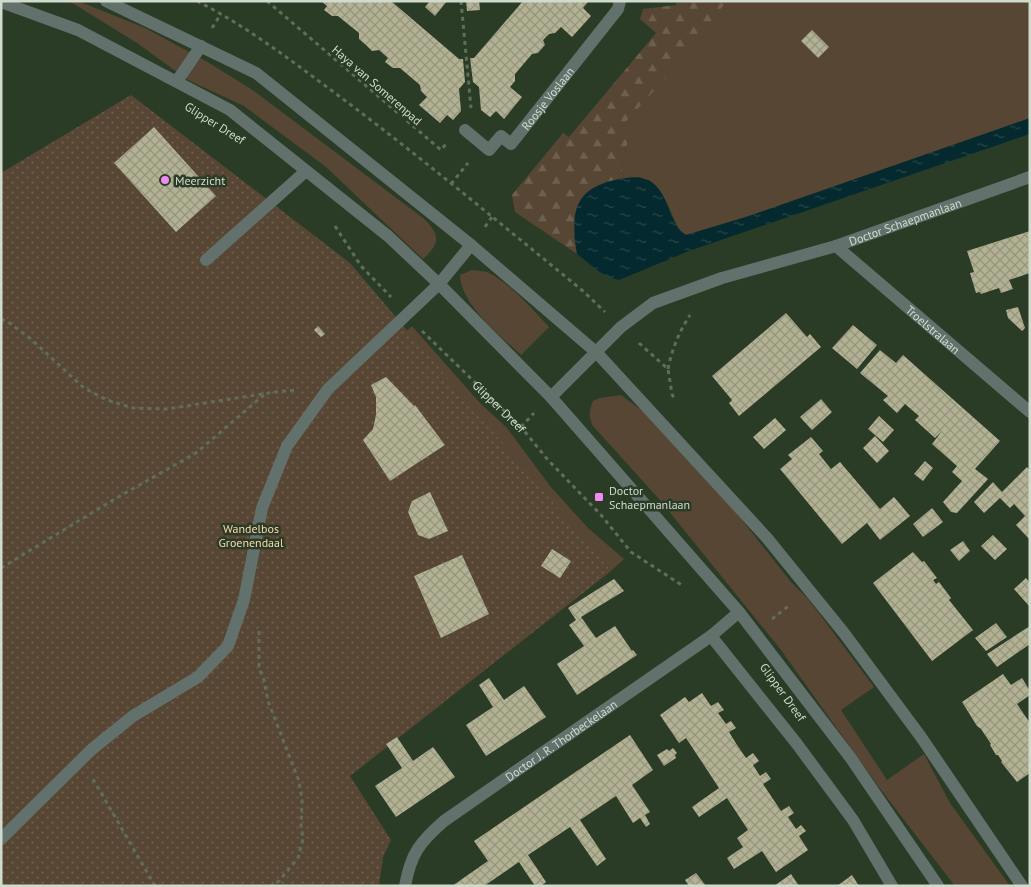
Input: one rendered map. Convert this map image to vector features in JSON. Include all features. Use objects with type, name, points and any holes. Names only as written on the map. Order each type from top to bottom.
[{"type":"street","points":[[106,1],[256,73],[470,245],[596,353],[767,538],[844,633],[921,737],[1022,886]]},
{"type":"street","name":"Roosje Voslaan","points":[[465,130],[489,150],[501,136],[511,144],[618,9],[620,1]]},
{"type":"street","name":"Glipper Dreef","points":[[1,2],[78,30],[230,110],[388,236],[551,397],[739,612],[850,757],[938,886]]},
{"type":"street","points":[[176,81],[201,46]]},
{"type":"street","points":[[206,260],[306,171]]},
{"type":"street","name":"Doctor Schaepmanlaan","points":[[551,397],[620,327],[653,303],[722,278],[836,246],[1030,177]]},
{"type":"street","points":[[1,839],[91,750],[133,716],[198,677],[228,646],[244,600],[262,508],[287,446],[328,389],[438,284],[470,245]]},
{"type":"street","name":"Troelstralaan","points":[[836,246],[1030,412]]},
{"type":"street","name":"Doctor J. R. Thorbeckelaan","points":[[405,886],[411,859],[425,838],[444,821],[711,636],[739,612]]},
{"type":"street","name":"Glipper Dreef","points":[[711,636],[797,744],[853,820],[892,886]]},
{"type":"path","points":[[196,1],[229,18],[298,65],[399,141],[492,217]]},
{"type":"path","name":"Haya van Somerenpad","points":[[267,1],[440,150],[450,138]]},
{"type":"path","points":[[461,1],[471,114],[501,136]]},
{"type":"path","name":"Glipper Dreef","points":[[332,220],[361,266],[428,338],[520,427],[548,460],[601,515],[631,552],[687,589]]},
{"type":"path","points":[[668,369],[680,331],[696,307]]},
{"type":"path","points":[[1,319],[31,339],[84,388],[107,400],[133,408],[167,409],[265,394],[328,389]]},
{"type":"path","points":[[1,568],[113,500],[196,453],[265,394]]},
{"type":"path","points":[[244,600],[255,618],[260,633],[259,668],[264,680],[268,701],[299,780],[302,800],[302,839],[298,858],[279,881],[271,886]]},
{"type":"path","points":[[81,759],[155,886]]},
{"type":"green space","points":[[69,1],[78,1],[145,28],[206,61],[254,91],[423,218],[435,234],[436,238],[433,248],[423,259],[326,167],[244,106],[188,80],[137,43]]},
{"type":"green space","points":[[676,1],[727,1],[676,67],[618,130],[628,142],[621,166],[624,178],[605,182],[574,236],[577,254],[515,212],[512,195],[563,133],[569,137],[656,33],[640,19],[643,9],[676,5]]},
{"type":"green space","points":[[724,1],[1030,1],[1030,118],[746,217],[686,235],[680,232],[666,201],[640,177],[624,178],[621,166],[628,142],[617,131]]},
{"type":"green space","name":"Wandelbos Groenendaal","points":[[131,95],[350,263],[611,571],[350,776],[391,840],[383,857],[379,886],[1,886],[1,173]]},
{"type":"green space","points":[[472,270],[487,272],[495,276],[520,297],[549,327],[521,355],[483,319],[467,297],[460,275]]},
{"type":"green space","points":[[412,326],[479,402],[507,428],[550,486],[588,528],[624,559],[611,571],[594,553],[375,360]]},
{"type":"green space","points":[[621,395],[644,412],[727,501],[791,582],[809,600],[874,687],[841,710],[887,780],[924,754],[950,803],[1010,886],[955,886],[878,786],[781,650],[659,499],[593,426],[590,414],[593,401],[603,397]]},
{"type":"water","points":[[1030,118],[1030,134],[689,251],[619,280],[602,273],[577,254],[574,225],[575,213],[585,195],[593,188],[605,183],[634,178],[643,178],[650,181],[659,189],[676,225],[686,235],[746,217]]},
{"type":"building","points":[[321,1],[391,1],[459,59],[463,59],[465,82],[459,89],[461,111],[453,120],[447,115],[440,123],[419,105],[427,97],[421,91],[420,85],[400,68],[393,68],[385,62],[388,58],[379,50],[372,51],[359,39],[359,33],[338,16],[332,16],[324,10],[327,6]]},
{"type":"building","points":[[430,1],[447,1],[435,16],[425,7]]},
{"type":"building","points":[[466,1],[479,1],[480,10],[467,11]]},
{"type":"building","points":[[523,1],[586,1],[588,2],[583,8],[591,16],[572,37],[561,27],[543,40],[545,45],[538,53],[532,54],[515,74],[515,81],[510,87],[522,97],[504,119],[496,111],[490,117],[481,110],[479,87],[473,82],[470,58],[474,58]]},
{"type":"building","points":[[812,30],[829,47],[818,58],[801,41]]},
{"type":"building","name":"Meerzicht","points":[[154,127],[216,196],[176,232],[114,163]]},
{"type":"building","points":[[1030,231],[1030,273],[1009,280],[1013,289],[1001,293],[999,288],[981,294],[980,292],[976,293],[970,273],[974,272],[967,251]]},
{"type":"building","points":[[1018,307],[1025,328],[1022,331],[1008,318],[1006,310]]},
{"type":"building","points":[[786,313],[807,337],[810,334],[821,347],[739,416],[729,403],[732,400],[712,376]]},
{"type":"building","points":[[853,325],[877,345],[857,369],[832,348]]},
{"type":"building","points":[[318,326],[325,334],[321,337],[314,330]]},
{"type":"building","points":[[880,350],[896,363],[903,355],[1000,441],[975,469],[988,479],[957,513],[951,512],[943,502],[962,481],[952,472],[957,466],[932,444],[942,431],[935,438],[915,420],[919,416],[905,404],[897,413],[883,400],[888,396],[860,373]]},
{"type":"building","points":[[386,377],[415,405],[445,445],[390,481],[363,440],[373,429],[376,415],[376,397],[371,385]]},
{"type":"building","points":[[821,399],[832,412],[812,430],[800,417]]},
{"type":"building","points":[[879,416],[894,430],[883,442],[868,429]]},
{"type":"building","points":[[775,418],[786,430],[764,449],[753,437]]},
{"type":"building","points":[[875,436],[889,451],[877,463],[863,448]]},
{"type":"building","points":[[811,437],[823,451],[819,454],[831,469],[840,462],[880,509],[894,497],[910,516],[880,540],[867,523],[842,544],[780,469],[792,459],[788,455]]},
{"type":"building","points":[[925,461],[933,468],[923,481],[914,474]]},
{"type":"building","points":[[1027,467],[1030,470],[1029,539],[1016,525],[1025,516],[1014,504],[1010,508],[1000,498],[984,513],[974,502],[993,482],[1002,492]]},
{"type":"building","points":[[430,492],[448,531],[429,539],[418,535],[408,512],[412,501]]},
{"type":"building","points":[[932,508],[943,522],[923,537],[913,524]]},
{"type":"building","points":[[993,535],[1007,549],[995,560],[981,546]]},
{"type":"building","points":[[963,541],[970,551],[959,561],[950,550]]},
{"type":"building","points":[[552,549],[571,561],[560,578],[541,566]]},
{"type":"building","points":[[913,552],[922,562],[924,561],[937,578],[933,580],[936,584],[939,582],[951,598],[949,600],[973,630],[932,661],[873,583]]},
{"type":"building","points":[[462,555],[489,614],[441,638],[414,576]]},
{"type":"building","points":[[1026,578],[1030,583],[1030,607],[1014,589]]},
{"type":"building","points":[[614,579],[624,591],[581,617],[596,638],[615,626],[632,651],[637,655],[577,695],[557,664],[584,646],[569,625],[576,620],[568,608]]},
{"type":"building","points":[[996,623],[1007,637],[986,651],[975,638]]},
{"type":"building","points":[[1030,626],[1030,644],[997,667],[987,654]]},
{"type":"building","points":[[1003,674],[1011,685],[1022,678],[1030,691],[1030,695],[1017,704],[1030,723],[1030,773],[1017,782],[1001,762],[998,755],[996,755],[991,744],[962,702]]},
{"type":"building","points":[[489,678],[504,700],[524,686],[546,717],[486,756],[466,725],[493,707],[479,685]]},
{"type":"building","points":[[702,693],[711,706],[718,702],[724,710],[718,713],[726,724],[731,721],[736,728],[729,732],[746,758],[753,753],[759,761],[753,765],[760,776],[766,772],[771,779],[763,784],[781,811],[789,806],[794,813],[788,817],[796,829],[801,825],[806,831],[799,836],[808,850],[776,872],[762,851],[734,869],[727,858],[743,847],[737,838],[748,830],[727,798],[699,817],[692,807],[719,788],[686,738],[679,743],[660,715],[685,697],[689,702]]},
{"type":"building","points":[[630,735],[653,770],[632,785],[650,812],[645,815],[650,824],[646,827],[640,818],[633,823],[616,796],[580,820],[606,859],[597,866],[570,827],[528,855],[546,882],[541,886],[535,886],[519,862],[484,886],[452,886],[488,861],[474,841]]},
{"type":"building","points":[[397,737],[413,761],[433,747],[455,777],[396,817],[375,786],[402,768],[386,744]]},
{"type":"building","points":[[673,748],[677,753],[675,755],[676,758],[664,766],[657,755]]},
{"type":"building","points":[[696,873],[706,886],[689,886],[685,880]]},
{"type":"building","points":[[791,874],[799,886],[774,886],[784,879]]},
{"type":"building","points":[[852,875],[859,886],[837,886]]},
{"type":"place","name":"Meerzicht","points":[[165,180]]},
{"type":"place","name":"Doctor Schaepmanlaan","points":[[599,497]]}]
